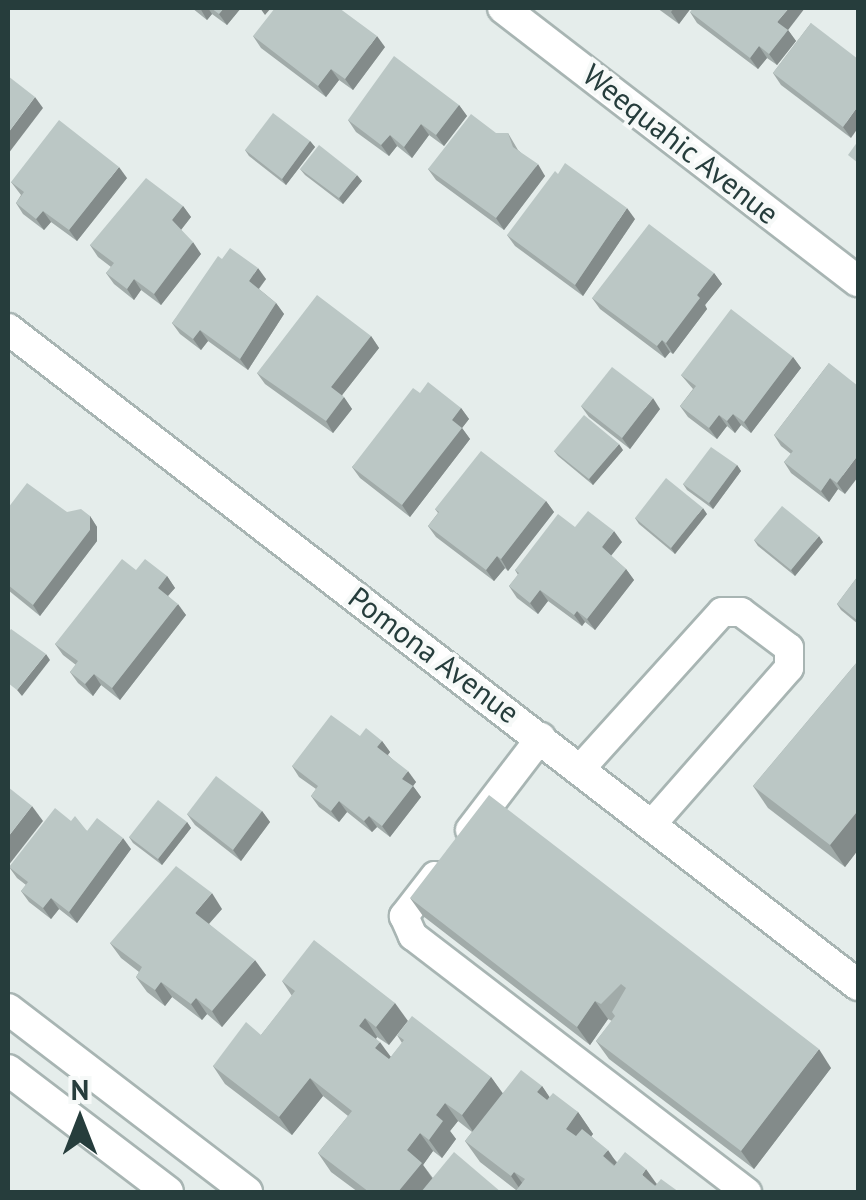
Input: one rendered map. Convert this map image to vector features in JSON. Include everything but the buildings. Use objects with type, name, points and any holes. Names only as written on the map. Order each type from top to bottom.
[{"type":"street","name":"Weequahic Avenue","points":[[503,8],[858,281]]},
{"type":"street","name":"Pomona Avenue","points":[[8,329],[654,823],[858,985]]},
{"type":"street","points":[[8,1009],[247,1192]]},
{"type":"street","points":[[8,1070],[168,1192]]},
{"type":"street","points":[[140,1171],[170,1134]]},
{"type":"lane","points":[[581,768],[722,612],[741,612],[789,648],[789,668],[654,823]]},
{"type":"lane","points":[[541,737],[404,916],[413,936],[747,1192]]}]
